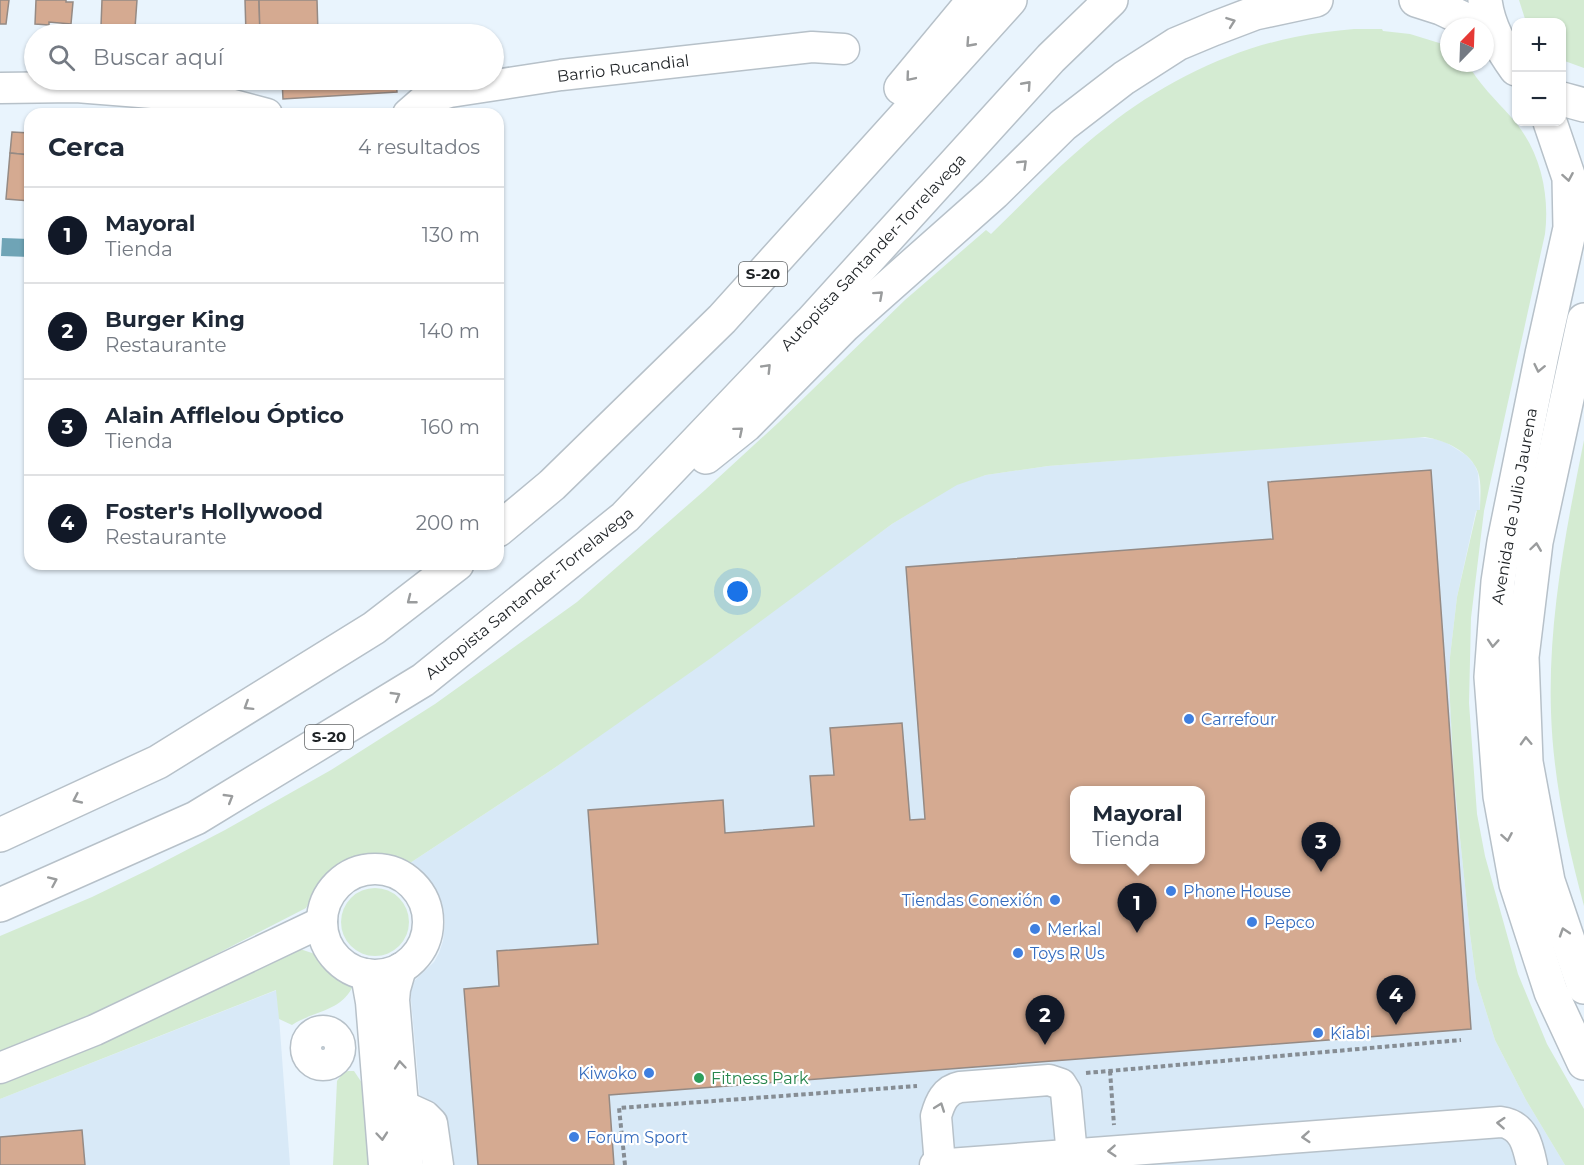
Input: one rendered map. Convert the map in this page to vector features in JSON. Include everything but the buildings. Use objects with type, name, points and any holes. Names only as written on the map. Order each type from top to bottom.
[{"type":"main road","points":[[552,484],[688,328],[773,239],[974,0]]},
{"type":"main road","name":"S-20","points":[[504,525],[552,484],[723,318],[1010,0]]},
{"type":"main road","name":"Autopista Santander-Torrelavega","points":[[0,905],[196,818],[423,680],[626,517],[811,322],[1051,58],[1111,0]]},
{"type":"main road","points":[[626,517],[686,474],[746,425],[844,327],[993,193],[1063,126],[1124,78],[1177,44],[1213,29],[1255,13],[1316,0]]},
{"type":"main road","points":[[1416,0],[1462,18]]},
{"type":"main road","points":[[1485,0],[1487,18]]},
{"type":"main road","points":[[1494,39],[1512,64]]},
{"type":"main road","points":[[1566,100],[1584,105]]},
{"type":"main road","name":"Avenida de Julio Jaurena","points":[[1551,126],[1569,178],[1570,228],[1532,398],[1504,542],[1498,582],[1491,677],[1500,796],[1516,884],[1551,992],[1584,1063]]},
{"type":"main road","name":"Avenida de Julio Jaurena","points":[[1584,320],[1536,542],[1522,657],[1527,762],[1548,881],[1584,987]]},
{"type":"main road","points":[[0,835],[158,762],[374,628],[449,570]]},
{"type":"street","name":"Barrio Rucandial","points":[[504,83],[550,76],[812,47],[844,49]]},
{"type":"street","points":[[0,88],[24,88]]},
{"type":"street","points":[[114,90],[203,97],[244,108]]},
{"type":"street","name":"Barrio Rucandial","points":[[415,108],[424,100],[462,90]]},
{"type":"street","points":[[375,1066],[359,1064],[314,1046],[368,988],[384,974],[401,969],[415,957],[428,933],[426,906],[418,890],[396,872],[377,868],[349,875],[335,887],[325,903],[322,922],[325,938],[332,952],[368,988],[384,1165]]},
{"type":"street","points":[[0,1068],[95,1030],[322,922]]},
{"type":"street","points":[[401,969],[394,1000],[408,1165]]},
{"type":"street","points":[[940,1165],[936,1116],[945,1095],[953,1088],[1049,1080],[1061,1084],[1066,1092],[1072,1155]]},
{"type":"street","points":[[403,1106],[425,1116],[432,1123],[438,1165]]},
{"type":"street","points":[[935,1165],[1502,1122],[1514,1125],[1523,1135],[1532,1165]]},
{"type":"path","points":[[1110,1071],[1116,1151]]},
{"type":"shaded area","points":[[1415,437],[1447,443],[1466,455],[1474,464],[1478,473],[1480,511],[1476,511],[1457,597],[1449,681],[1454,780],[1470,934],[1476,979],[1495,1040],[1526,1100],[1565,1165],[426,1165],[410,989],[413,982],[434,962],[439,953],[445,922],[443,908],[429,887],[417,871],[407,865],[553,769],[892,524],[957,484],[986,475],[1048,466]]},
{"type":"shaded area","points":[[277,990],[290,1165],[0,1165],[0,1099]]},
{"type":"green space","points":[[1519,0],[1584,0],[1584,68],[1566,61],[1566,18],[1525,18]]},
{"type":"green space","points":[[1382,29],[1410,34],[1440,43],[1440,72],[1473,72],[1512,118],[1512,126],[1518,126],[1521,130],[1536,157],[1541,172],[1546,203],[1545,234],[1484,511],[1471,618],[1469,703],[1477,814],[1485,856],[1518,974],[1547,1044],[1584,1109],[1584,1165],[1565,1165],[1526,1100],[1495,1040],[1476,979],[1454,780],[1449,681],[1457,597],[1477,510],[1480,510],[1480,481],[1475,465],[1463,453],[1449,444],[1425,437],[1048,466],[986,475],[957,485],[892,524],[711,658],[553,769],[407,865],[356,858],[324,875],[306,908],[111,1008],[0,1056],[0,936],[92,897],[225,830],[331,770],[435,704],[577,602],[778,423],[905,300],[986,230],[991,234],[1077,151],[1108,126],[1150,96],[1221,60],[1245,50],[1317,33]]},
{"type":"green space","points":[[1584,440],[1584,906],[1558,785],[1552,736],[1551,678],[1555,609]]},
{"type":"green space","points":[[375,888],[388,891],[399,898],[406,909],[409,922],[406,935],[399,946],[388,953],[375,956],[362,953],[351,946],[344,935],[341,922],[344,909],[351,898],[362,891]]},
{"type":"green space","points":[[300,949],[315,954],[330,974],[352,988],[347,996],[333,1007],[292,1025],[279,1019],[276,990],[0,1099],[0,1082]]},
{"type":"green space","points":[[354,1071],[362,1083],[369,1165],[333,1165],[337,1081],[342,1074]]},
{"type":"water","points":[[2,238],[24,239],[24,257],[1,256]]},
{"type":"place","name":"Carrefour","points":[[1189,719]]},
{"type":"place","name":"Alain Afflelou Óptico","points":[[1321,872]]},
{"type":"place","name":"Phone House","points":[[1171,891]]},
{"type":"place","name":"Tiendas Conexión","points":[[1055,900]]},
{"type":"place","name":"Pepco","points":[[1252,922]]},
{"type":"place","name":"Merkal","points":[[1035,929]]},
{"type":"place","name":"Mayoral","points":[[1137,933]]},
{"type":"place","name":"Toys R Us","points":[[1018,953]]},
{"type":"place","name":"Foster's Hollywood","points":[[1396,1025]]},
{"type":"place","name":"Kiabi","points":[[1318,1033]]},
{"type":"place","name":"Burger King","points":[[1045,1045]]},
{"type":"place","name":"Kiwoko","points":[[649,1073]]},
{"type":"place","name":"Fitness Park","points":[[699,1078]]},
{"type":"place","name":"Forum Sport","points":[[574,1137]]}]
